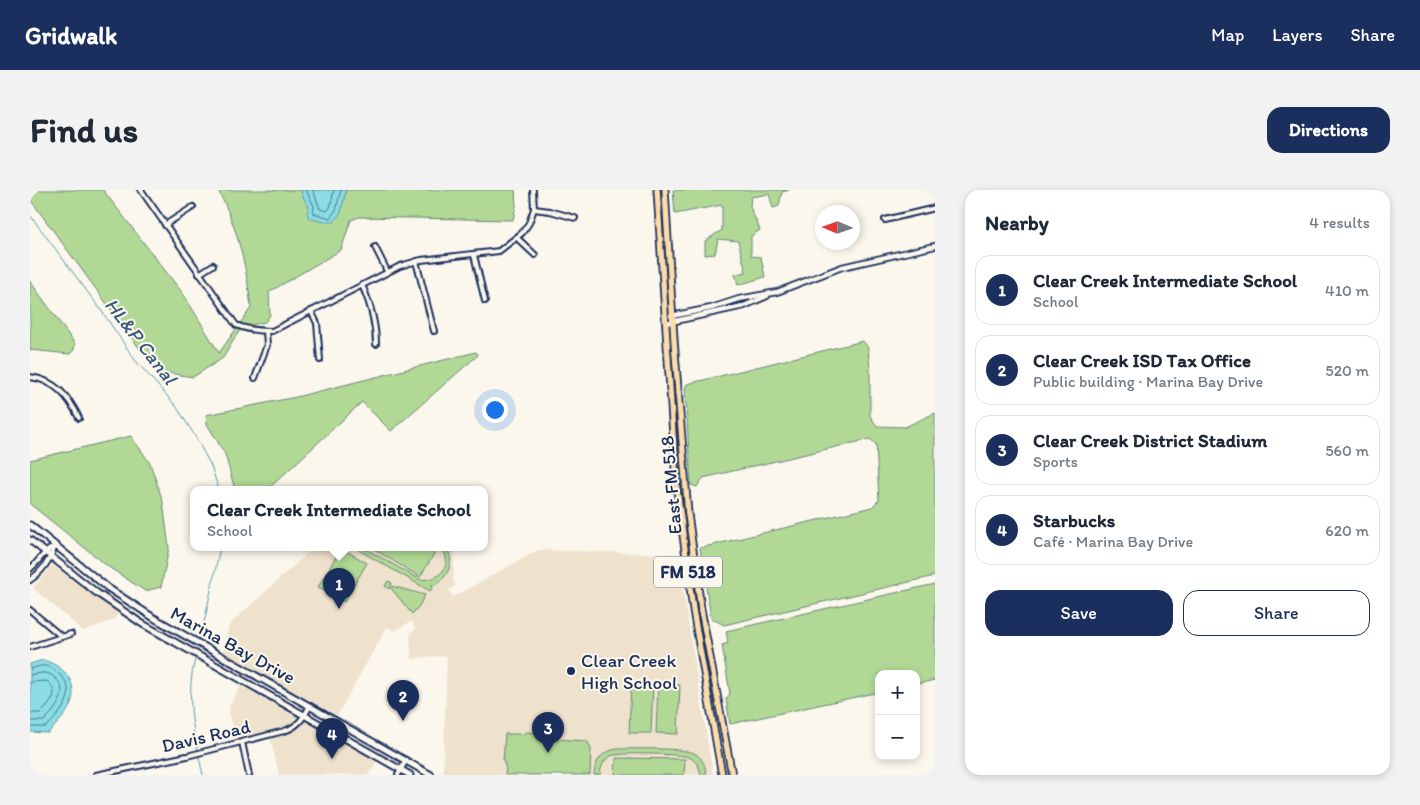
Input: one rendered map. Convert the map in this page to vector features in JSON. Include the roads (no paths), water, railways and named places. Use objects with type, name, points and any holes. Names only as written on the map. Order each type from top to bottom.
[{"type":"main road","name":"East FM 518","points":[[657,190],[676,482],[693,610],[722,775]]},
{"type":"main road","name":"East FM 518","points":[[665,190],[685,481],[694,561],[732,775]]},
{"type":"main road","points":[[660,238],[668,238]]},
{"type":"main road","points":[[670,404],[679,403]]},
{"type":"main road","points":[[676,482],[685,481]]},
{"type":"main road","name":"Marina Bay Drive","points":[[30,525],[108,588],[154,618],[431,775]]},
{"type":"main road","name":"Marina Bay Drive","points":[[30,540],[98,593],[141,623],[410,775]]},
{"type":"main road","points":[[686,562],[694,561]]},
{"type":"main road","points":[[693,610],[701,609]]},
{"type":"main road","points":[[141,623],[144,619],[154,618]]},
{"type":"main road","points":[[236,677],[241,667]]},
{"type":"main road","points":[[704,674],[713,671]]},
{"type":"main road","points":[[342,736],[346,728]]},
{"type":"main road","points":[[361,747],[367,740]]},
{"type":"main road","points":[[720,766],[730,764]]},
{"type":"street","points":[[141,190],[236,325],[249,330],[266,331],[272,331],[388,271],[416,262],[499,251],[517,238],[529,223],[534,209],[533,190]]},
{"type":"street","points":[[165,225],[193,208]]},
{"type":"street","points":[[885,220],[935,208]]},
{"type":"street","points":[[534,209],[575,218]]},
{"type":"street","points":[[517,238],[535,256]]},
{"type":"street","points":[[665,320],[740,299],[773,293],[842,267],[935,246]]},
{"type":"street","points":[[375,247],[388,271]]},
{"type":"street","points":[[474,255],[485,301]]},
{"type":"street","points":[[416,262],[434,331]]},
{"type":"street","points":[[199,274],[213,265]]},
{"type":"street","points":[[362,285],[367,297],[376,334],[376,344]]},
{"type":"street","points":[[311,311],[317,323],[320,360]]},
{"type":"street","points":[[255,378],[267,344],[266,331]]},
{"type":"street","points":[[30,377],[51,383],[71,401],[79,418]]},
{"type":"street","points":[[30,569],[38,563],[45,552],[55,546]]},
{"type":"street","points":[[30,580],[37,575],[51,557],[55,546]]},
{"type":"street","points":[[30,610],[62,637]]},
{"type":"street","points":[[30,647],[71,634]]},
{"type":"street","name":"Davis Road","points":[[96,775],[186,756],[292,729],[301,721],[310,706]]},
{"type":"street","points":[[242,742],[250,775]]},
{"type":"street","points":[[398,775],[406,760]]},
{"type":"water","points":[[301,190],[346,190],[341,212],[334,222],[324,222],[309,218],[307,213],[309,207]]},
{"type":"water","points":[[43,660],[60,668],[70,680],[73,688],[71,704],[66,713],[48,733],[30,732],[30,664]]},
{"type":"waterway","name":"HL&P Canal","points":[[30,215],[101,310],[135,360],[176,406],[211,466],[218,486]]},
{"type":"waterway","name":"HL&P Canal","points":[[200,642],[219,551]]},
{"type":"waterway","name":"HL&P Canal","points":[[196,656],[192,671],[191,701],[194,730],[203,775]]},
{"type":"place","name":"Clear Creek Intermediate School","points":[[339,609]]},
{"type":"place","name":"Clear Creek High School","points":[[571,671]]},
{"type":"place","name":"Clear Creek ISD Tax Office","points":[[403,721]]},
{"type":"place","name":"Clear Creek District Stadium","points":[[548,753]]},
{"type":"place","name":"Starbucks","points":[[332,759]]}]
